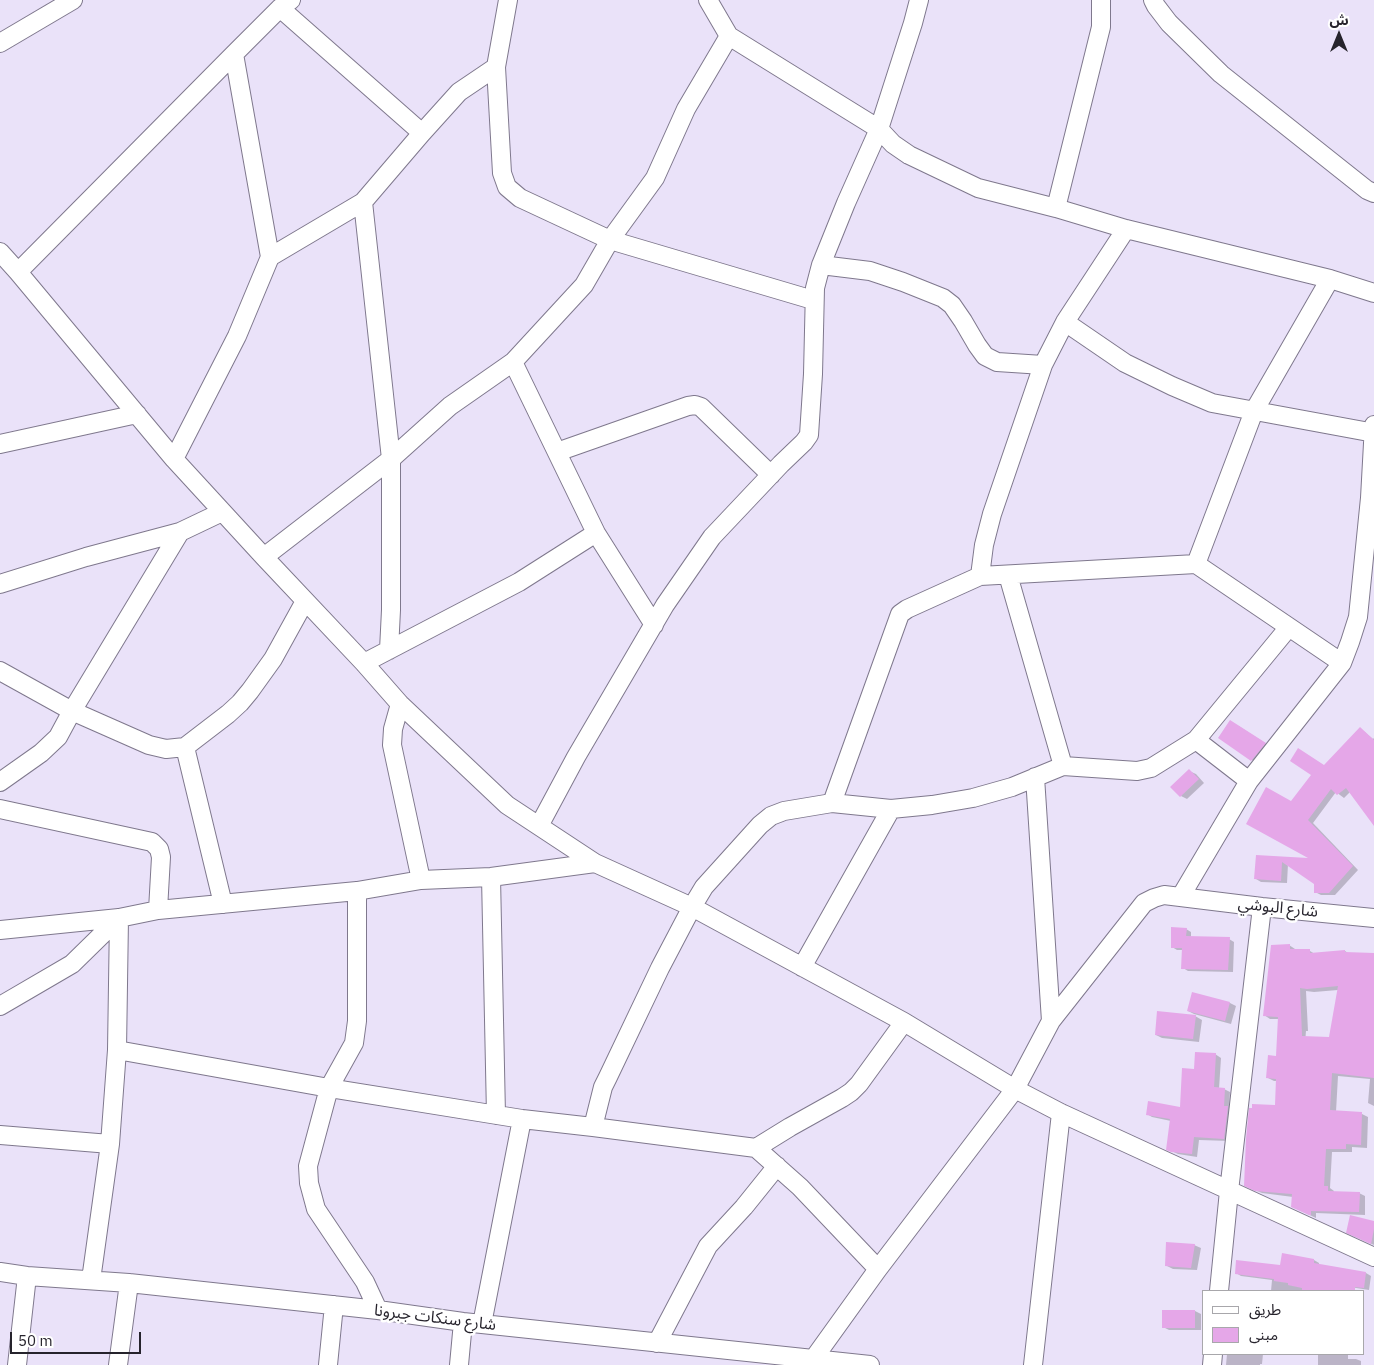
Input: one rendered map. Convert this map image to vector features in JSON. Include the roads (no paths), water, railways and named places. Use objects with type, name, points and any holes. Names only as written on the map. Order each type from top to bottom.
[{"type":"street","points":[[1,39],[73,0]]},
{"type":"street","points":[[508,0],[496,67],[502,173],[507,187],[520,198],[610,240],[813,300]]},
{"type":"street","points":[[708,0],[729,36],[879,129],[893,144],[909,155],[978,188],[1056,208],[1126,229],[1330,279],[1374,293]]},
{"type":"street","points":[[539,826],[576,757],[665,606],[712,537],[809,435],[813,374],[814,288],[820,265],[879,129],[919,0]]},
{"type":"street","points":[[1056,208],[1101,27],[1101,0]]},
{"type":"street","points":[[1154,0],[1156,6],[1169,23],[1221,74],[1367,190],[1374,193]]},
{"type":"street","points":[[422,133],[286,4],[234,54],[6,262],[222,512],[400,704],[508,805],[595,863],[692,908],[802,967],[904,1022],[1015,1089],[1061,1114],[1374,1257]]},
{"type":"street","points":[[264,557],[392,459],[450,406],[513,362],[584,285],[610,240],[655,178],[686,109],[729,36]]},
{"type":"street","points":[[174,458],[237,336],[270,257],[234,54]]},
{"type":"street","points":[[270,257],[363,202],[459,92],[496,67]]},
{"type":"street","points":[[363,202],[392,459],[389,650]]},
{"type":"street","points":[[980,576],[984,545],[992,514],[1043,365],[1065,322],[1126,229]]},
{"type":"street","points":[[820,265],[870,272],[903,282],[943,298],[952,305],[985,356],[997,362],[1043,365]]},
{"type":"street","points":[[1196,564],[1254,411],[1330,279]]},
{"type":"street","points":[[1065,322],[1125,362],[1172,386],[1212,403],[1374,430],[1370,498],[1358,616],[1342,663],[1249,781],[1181,896]]},
{"type":"street","points":[[513,362],[596,533],[654,625]]},
{"type":"street","points":[[556,452],[695,405],[701,407],[771,474]]},
{"type":"street","points":[[0,444],[136,414]]},
{"type":"street","points":[[0,584],[86,557],[180,532],[222,512]]},
{"type":"street","points":[[0,782],[41,753],[58,737],[72,710],[180,532]]},
{"type":"street","points":[[364,663],[519,582],[596,533]]},
{"type":"street","points":[[832,803],[900,614],[907,609],[980,576],[1196,564],[1342,663]]},
{"type":"street","points":[[1008,575],[1063,766]]},
{"type":"street","points":[[0,671],[72,710],[149,745],[166,749],[185,747],[228,714],[250,691],[273,659],[305,601]]},
{"type":"street","points":[[593,1126],[603,1087],[660,968],[704,887],[760,824],[771,816],[832,803],[891,809],[973,798],[1012,787],[1063,766],[1137,771],[1151,768],[1196,740],[1289,627]]},
{"type":"street","points":[[400,704],[393,729],[392,744],[421,880]]},
{"type":"street","points":[[1196,740],[1249,781]]},
{"type":"street","points":[[185,747],[223,904]]},
{"type":"street","points":[[1036,777],[1051,1021]]},
{"type":"street","points":[[0,809],[152,842],[159,849],[162,857],[158,910]]},
{"type":"street","points":[[802,967],[891,809]]},
{"type":"street","points":[[0,930],[119,918],[158,910],[357,891],[421,880],[491,877],[595,863]]},
{"type":"street","points":[[491,877],[496,1115]]},
{"type":"street","points":[[357,891],[357,1021],[354,1043],[329,1088],[308,1166],[309,1183],[316,1209],[364,1282],[378,1310]]},
{"type":"street","name":"شارع البوشي","points":[[811,1362],[878,1269],[1015,1089],[1051,1021],[1144,903],[1164,895],[1181,896],[1262,907],[1374,918]]},
{"type":"street","points":[[1219,1290],[1262,907]]},
{"type":"street","points":[[0,1006],[72,964],[119,918]]},
{"type":"street","points":[[91,1280],[110,1144],[117,1050],[119,918]]},
{"type":"street","points":[[756,1148],[851,1092],[859,1084],[904,1022]]},
{"type":"street","points":[[117,1050],[329,1088],[522,1119],[593,1126],[756,1148],[800,1187],[878,1269]]},
{"type":"street","points":[[1033,1365],[1061,1114]]},
{"type":"street","points":[[482,1324],[522,1119]]},
{"type":"street","points":[[0,1135],[110,1144]]},
{"type":"street","points":[[657,1343],[708,1246],[744,1207],[777,1166]]},
{"type":"street","name":"شارع سنكات جبرونا","points":[[0,1272],[27,1276],[129,1283],[378,1310],[463,1322],[811,1362],[870,1365]]},
{"type":"street","points":[[17,1365],[27,1276]]},
{"type":"street","points":[[118,1365],[129,1283]]},
{"type":"street","points":[[328,1365],[334,1306]]},
{"type":"street","points":[[460,1365],[463,1322]]}]
